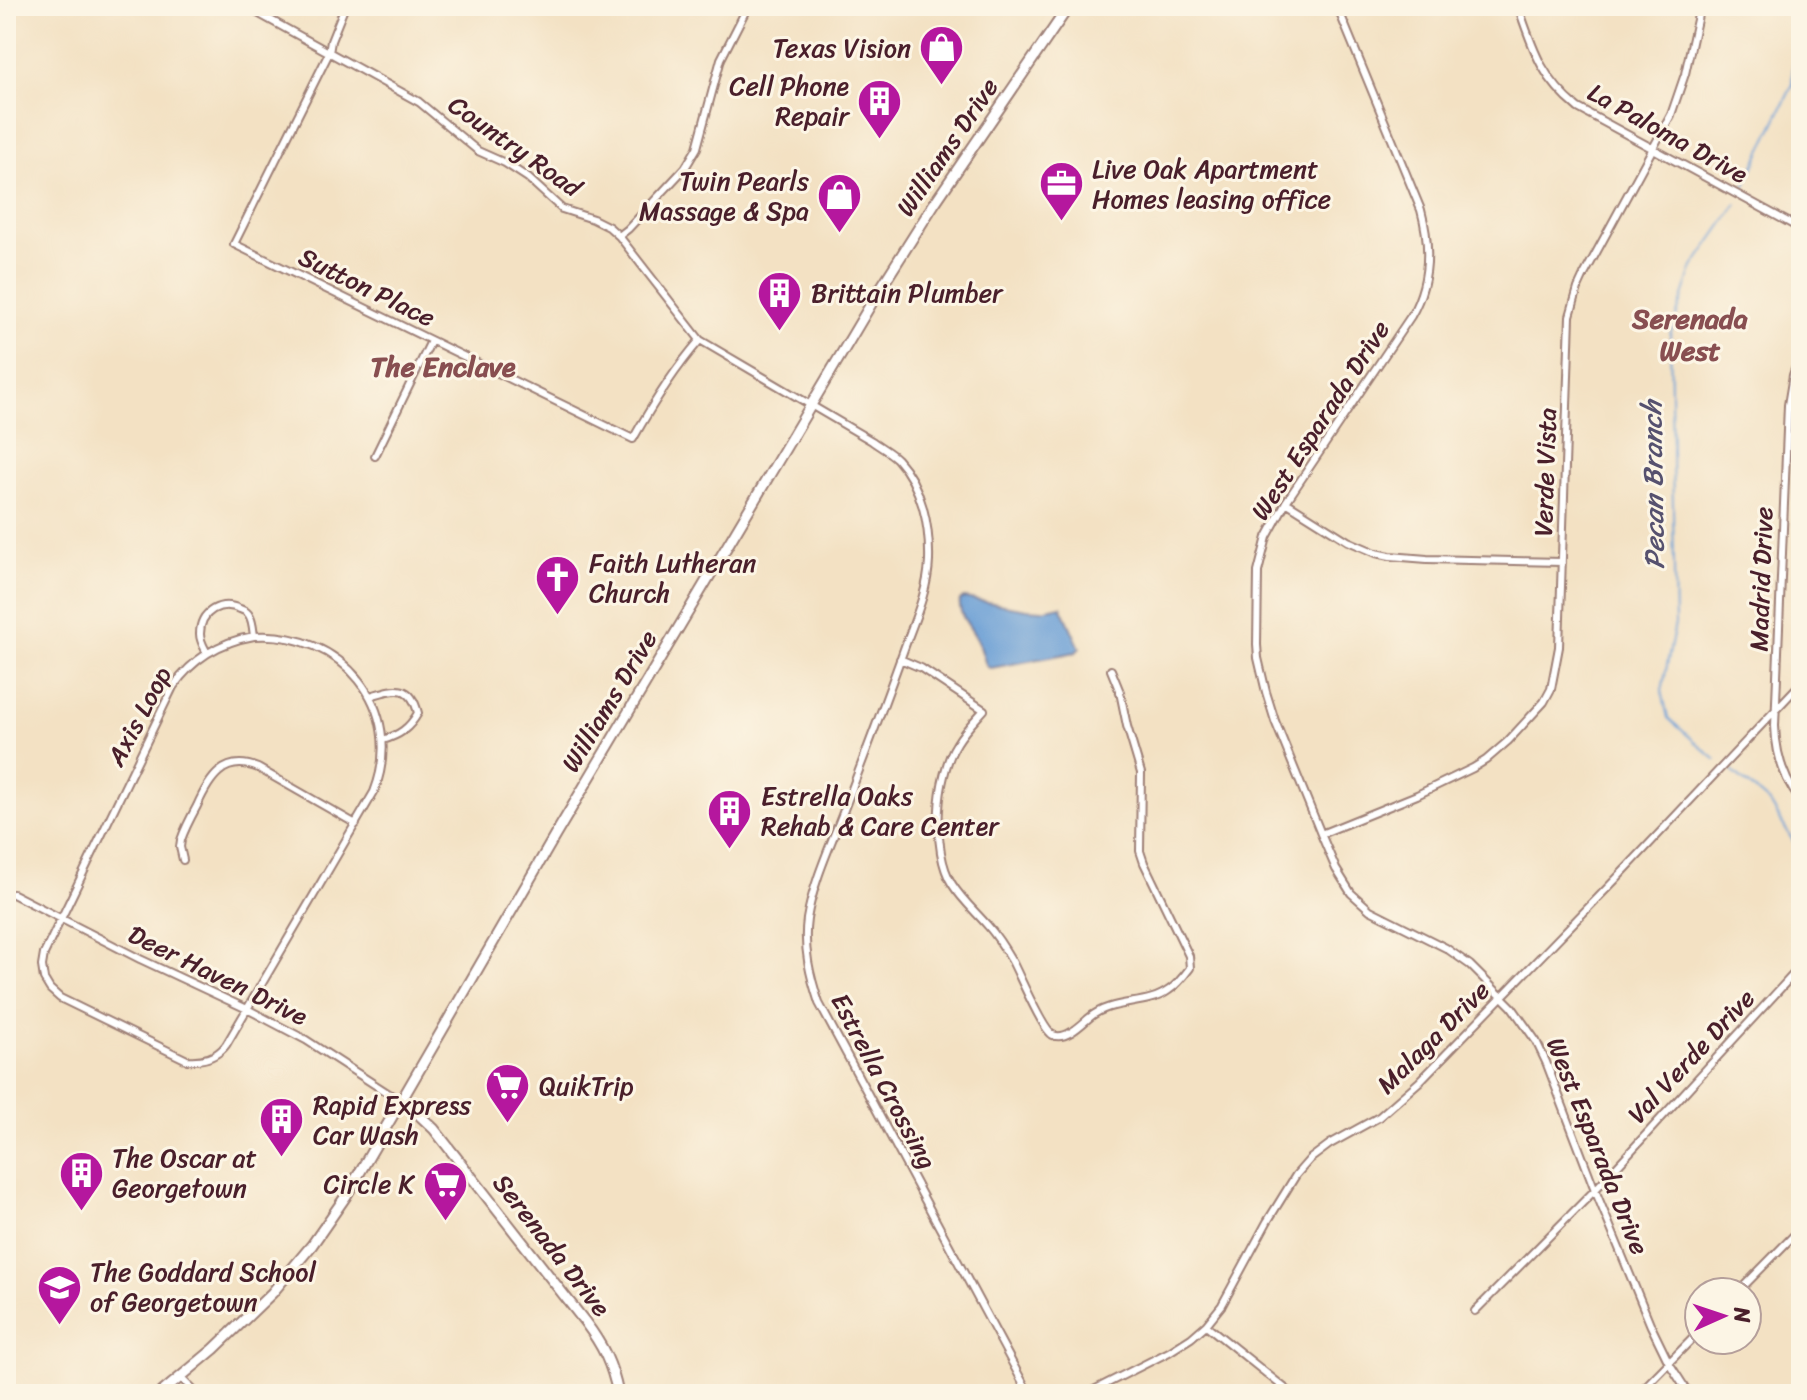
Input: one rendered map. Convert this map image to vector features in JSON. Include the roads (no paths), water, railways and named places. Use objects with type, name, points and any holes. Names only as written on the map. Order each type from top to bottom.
[{"type":"main road","name":"Williams Drive","points":[[160,1394],[272,1293],[312,1245],[346,1196],[877,294],[926,216],[1069,6]]},
{"type":"main road","name":"Serenada Drive","points":[[400,1101],[434,1129],[598,1339],[609,1359],[618,1394]]},
{"type":"street","name":"Country Road","points":[[245,6],[419,102],[478,151],[528,178],[562,209],[609,227],[700,340],[810,406]]},
{"type":"street","points":[[329,53],[345,6]]},
{"type":"street","points":[[619,236],[692,159],[722,58],[748,6]]},
{"type":"street","name":"West Esparada Drive","points":[[1337,6],[1421,209],[1427,239],[1427,269],[1419,301],[1411,316],[1286,502],[1267,537],[1258,572],[1258,658],[1275,721],[1344,883],[1361,903],[1433,941],[1482,975],[1529,1030],[1541,1051],[1651,1326],[1689,1394]]},
{"type":"street","name":"La Paloma Drive","points":[[1518,6],[1539,64],[1556,88],[1578,108],[1801,229]]},
{"type":"street","name":"Verde Vista","points":[[1321,834],[1417,795],[1473,768],[1497,751],[1533,715],[1551,689],[1557,662],[1569,330],[1573,302],[1584,275],[1654,148],[1679,95],[1700,6]]},
{"type":"street","name":"Sutton Place","points":[[329,53],[234,244],[633,439],[688,353],[700,340]]},
{"type":"street","points":[[375,456],[431,341]]},
{"type":"street","name":"Madrid Drive","points":[[1801,353],[1793,375],[1788,405],[1776,710],[1778,756],[1789,785],[1801,801]]},
{"type":"street","name":"Estrella Crossing","points":[[810,406],[872,441],[896,459],[913,482],[929,533],[925,590],[815,884],[807,921],[806,949],[810,977],[819,1003],[1029,1394]]},
{"type":"street","points":[[1286,502],[1348,541],[1376,553],[1427,559],[1562,562]]},
{"type":"street","points":[[207,653],[200,634],[202,623],[218,606],[232,606],[247,613],[254,636]]},
{"type":"street","name":"Axis Loop","points":[[254,636],[289,638],[306,643],[350,670],[370,696],[379,718],[383,740],[382,762],[378,782],[356,824],[226,1045],[210,1058],[181,1058],[54,994],[44,979],[42,959],[168,696],[185,670],[224,644],[254,636]]},
{"type":"street","points":[[900,659],[921,668],[984,710],[957,742],[948,760],[941,792],[940,845],[946,873],[952,885],[1002,945],[1044,1025],[1056,1037],[1081,1027],[1092,1016],[1110,1006],[1152,998],[1168,991],[1190,968],[1189,956],[1140,851],[1141,773],[1120,692],[1111,670]]},
{"type":"street","name":"Malaga Drive","points":[[1086,1394],[1169,1352],[1206,1325],[1222,1305],[1271,1215],[1309,1160],[1390,1109],[1440,1061],[1801,683]]},
{"type":"street","points":[[370,696],[393,689],[406,692],[415,700],[418,713],[410,726],[383,740]]},
{"type":"street","points":[[183,860],[181,840],[210,780],[222,769],[238,765],[258,768],[356,824]]},
{"type":"street","name":"Deer Haven Drive","points":[[13,894],[306,1040],[400,1101]]},
{"type":"street","name":"Val Verde Drive","points":[[1475,1311],[1595,1190],[1801,966]]},
{"type":"street","points":[[1754,1276],[1801,1228]]},
{"type":"street","points":[[1206,1325],[1292,1394]]},
{"type":"street","points":[[1638,1394],[1683,1349]]},
{"type":"street","points":[[181,1378],[197,1394]]},
{"type":"water","points":[[964,598],[1027,609],[1061,606],[1080,648],[1076,652],[987,667],[961,610],[960,600]]},
{"type":"waterway","name":"Pecan Branch","points":[[1744,187],[1792,86],[1799,6]]},
{"type":"waterway","points":[[1793,85],[1801,68]]},
{"type":"waterway","name":"Pecan Branch","points":[[1716,760],[1668,718],[1662,691],[1675,624],[1670,335],[1693,267],[1737,204]]},
{"type":"waterway","name":"Pecan Branch","points":[[1732,771],[1770,803],[1801,854]]},
{"type":"place","name":"Texas Vision","points":[[942,87]]},
{"type":"place","name":"Cell Phone Repair","points":[[880,140]]},
{"type":"place","name":"Live Oak Apartment Homes leasing office","points":[[1061,223]]},
{"type":"place","name":"Twin Pearls Massage & Spa","points":[[840,235]]},
{"type":"place","name":"Brittain Plumber","points":[[780,332]]},
{"type":"place","name":"Faith Lutheran Church","points":[[558,617]]},
{"type":"place","name":"Estrella Oaks Rehab & Care Center","points":[[730,850]]},
{"type":"place","name":"QuikTrip","points":[[508,1125]]},
{"type":"place","name":"Rapid Express Car Wash","points":[[282,1159]]},
{"type":"place","name":"The Oscar at Georgetown","points":[[81,1212]]},
{"type":"place","name":"Circle K","points":[[445,1223]]},
{"type":"place","name":"The Goddard School of Georgetown","points":[[59,1326]]},
{"type":"district","name":"Serenada West","points":[[1690,334]]},
{"type":"district","name":"The Enclave","points":[[443,366]]}]
